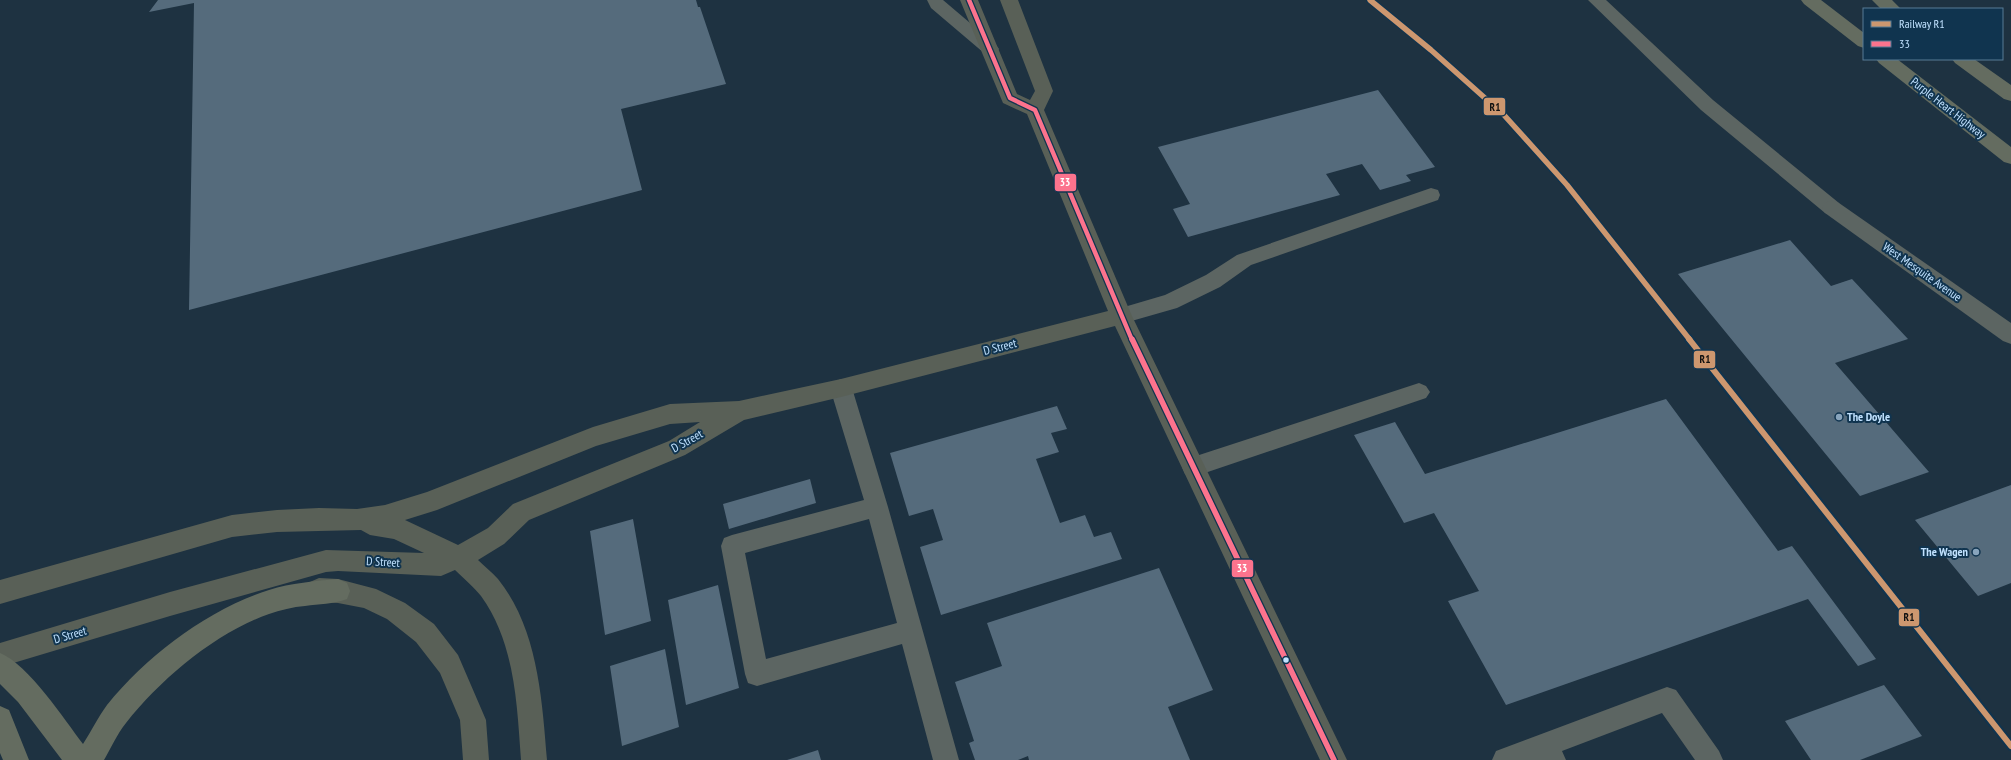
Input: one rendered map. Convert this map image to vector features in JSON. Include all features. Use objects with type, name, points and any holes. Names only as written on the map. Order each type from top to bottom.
[{"type":"highway","points":[[1810,0],[1863,41]]},
{"type":"highway","points":[[1881,0],[1891,8]]},
{"type":"highway","name":"Purple Heart Highway","points":[[1886,60],[2011,157]]},
{"type":"highway","points":[[1962,60],[2011,94]]},
{"type":"highway","points":[[89,760],[116,714],[156,672],[202,636],[235,616],[268,602],[303,594],[338,592]]},
{"type":"highway","points":[[0,666],[27,693],[79,760]]},
{"type":"highway","points":[[0,719],[16,760]]},
{"type":"main road","points":[[969,0],[1010,98],[1035,110],[1121,316],[1334,760]]},
{"type":"main road","points":[[1009,0],[1044,91],[1035,110]]},
{"type":"main road","name":"D Street","points":[[0,592],[232,526],[277,521],[367,519],[400,512],[593,437],[670,414],[739,411],[841,388],[1121,316]]},
{"type":"main road","name":"D Street","points":[[0,655],[198,596],[326,561],[338,560],[441,565],[458,558],[496,536],[521,512],[677,448],[739,411]]},
{"type":"main road","points":[[347,520],[397,528],[458,558],[489,587],[510,622],[520,650],[526,680],[534,760]]},
{"type":"main road","points":[[198,596],[231,590],[261,588],[338,592],[367,597],[396,611],[425,633],[449,664],[473,720],[476,760]]},
{"type":"street","name":"West Mesquite Avenue","points":[[1832,208],[2011,336]]},
{"type":"lane","points":[[935,0],[937,4],[990,49]]},
{"type":"lane","points":[[1596,0],[1707,104],[1832,208]]},
{"type":"lane","points":[[1121,316],[1170,302],[1213,281],[1244,260],[1431,195]]},
{"type":"lane","points":[[841,388],[877,507],[946,760]]},
{"type":"lane","points":[[1193,467],[1420,392]]},
{"type":"lane","points":[[877,507],[732,546],[757,674],[911,630]]},
{"type":"lane","points":[[1505,760],[1548,752],[1667,699],[1710,760]]},
{"type":"building","points":[[158,0],[696,0],[698,7],[700,7],[726,84],[621,109],[642,190],[189,310],[194,3],[149,12]]},
{"type":"building","points":[[1378,90],[1435,167],[1406,175],[1411,181],[1380,190],[1362,164],[1326,174],[1340,195],[1188,237],[1173,209],[1190,204],[1158,147]]},
{"type":"building","name":"The Doyle","points":[[1790,240],[1831,286],[1852,279],[1908,339],[1835,363],[1929,472],[1860,496],[1678,274]]},
{"type":"building","points":[[1666,399],[1778,551],[1792,546],[1876,659],[1858,666],[1808,599],[1506,705],[1448,601],[1479,591],[1434,513],[1404,523],[1354,435],[1395,422],[1425,474]]},
{"type":"building","points":[[1057,406],[1067,429],[1051,433],[1059,452],[1036,459],[1060,523],[1085,515],[1094,537],[1111,532],[1122,559],[941,615],[920,547],[943,540],[933,509],[909,516],[890,453]]},
{"type":"building","points":[[810,479],[816,503],[729,529],[723,504]]},
{"type":"building","name":"The Wagen","points":[[2011,485],[2011,583],[1978,596],[1915,520]]},
{"type":"building","points":[[633,519],[651,621],[605,635],[590,531]]},
{"type":"building","points":[[1159,568],[1213,690],[1168,707],[1190,760],[1029,760],[1028,756],[1018,760],[975,760],[969,743],[974,741],[955,682],[1002,666],[987,623]]},
{"type":"building","points":[[718,585],[739,688],[686,705],[668,600]]},
{"type":"building","points":[[665,649],[679,727],[622,746],[610,666]]},
{"type":"building","points":[[1884,685],[1922,736],[1860,760],[1811,760],[1785,721]]},
{"type":"building","points":[[818,750],[821,760],[787,760]]},
{"type":"rail line","name":"R1","points":[[1370,0],[1431,50],[1504,115],[1567,185],[2011,746]]},
{"type":"transit line","name":"33","points":[[969,0],[1010,98],[1035,110],[1121,316],[1334,760]]},
{"type":"place","name":"The Doyle","points":[[1839,417]]},
{"type":"place","name":"The Wagen","points":[[1976,552]]}]
